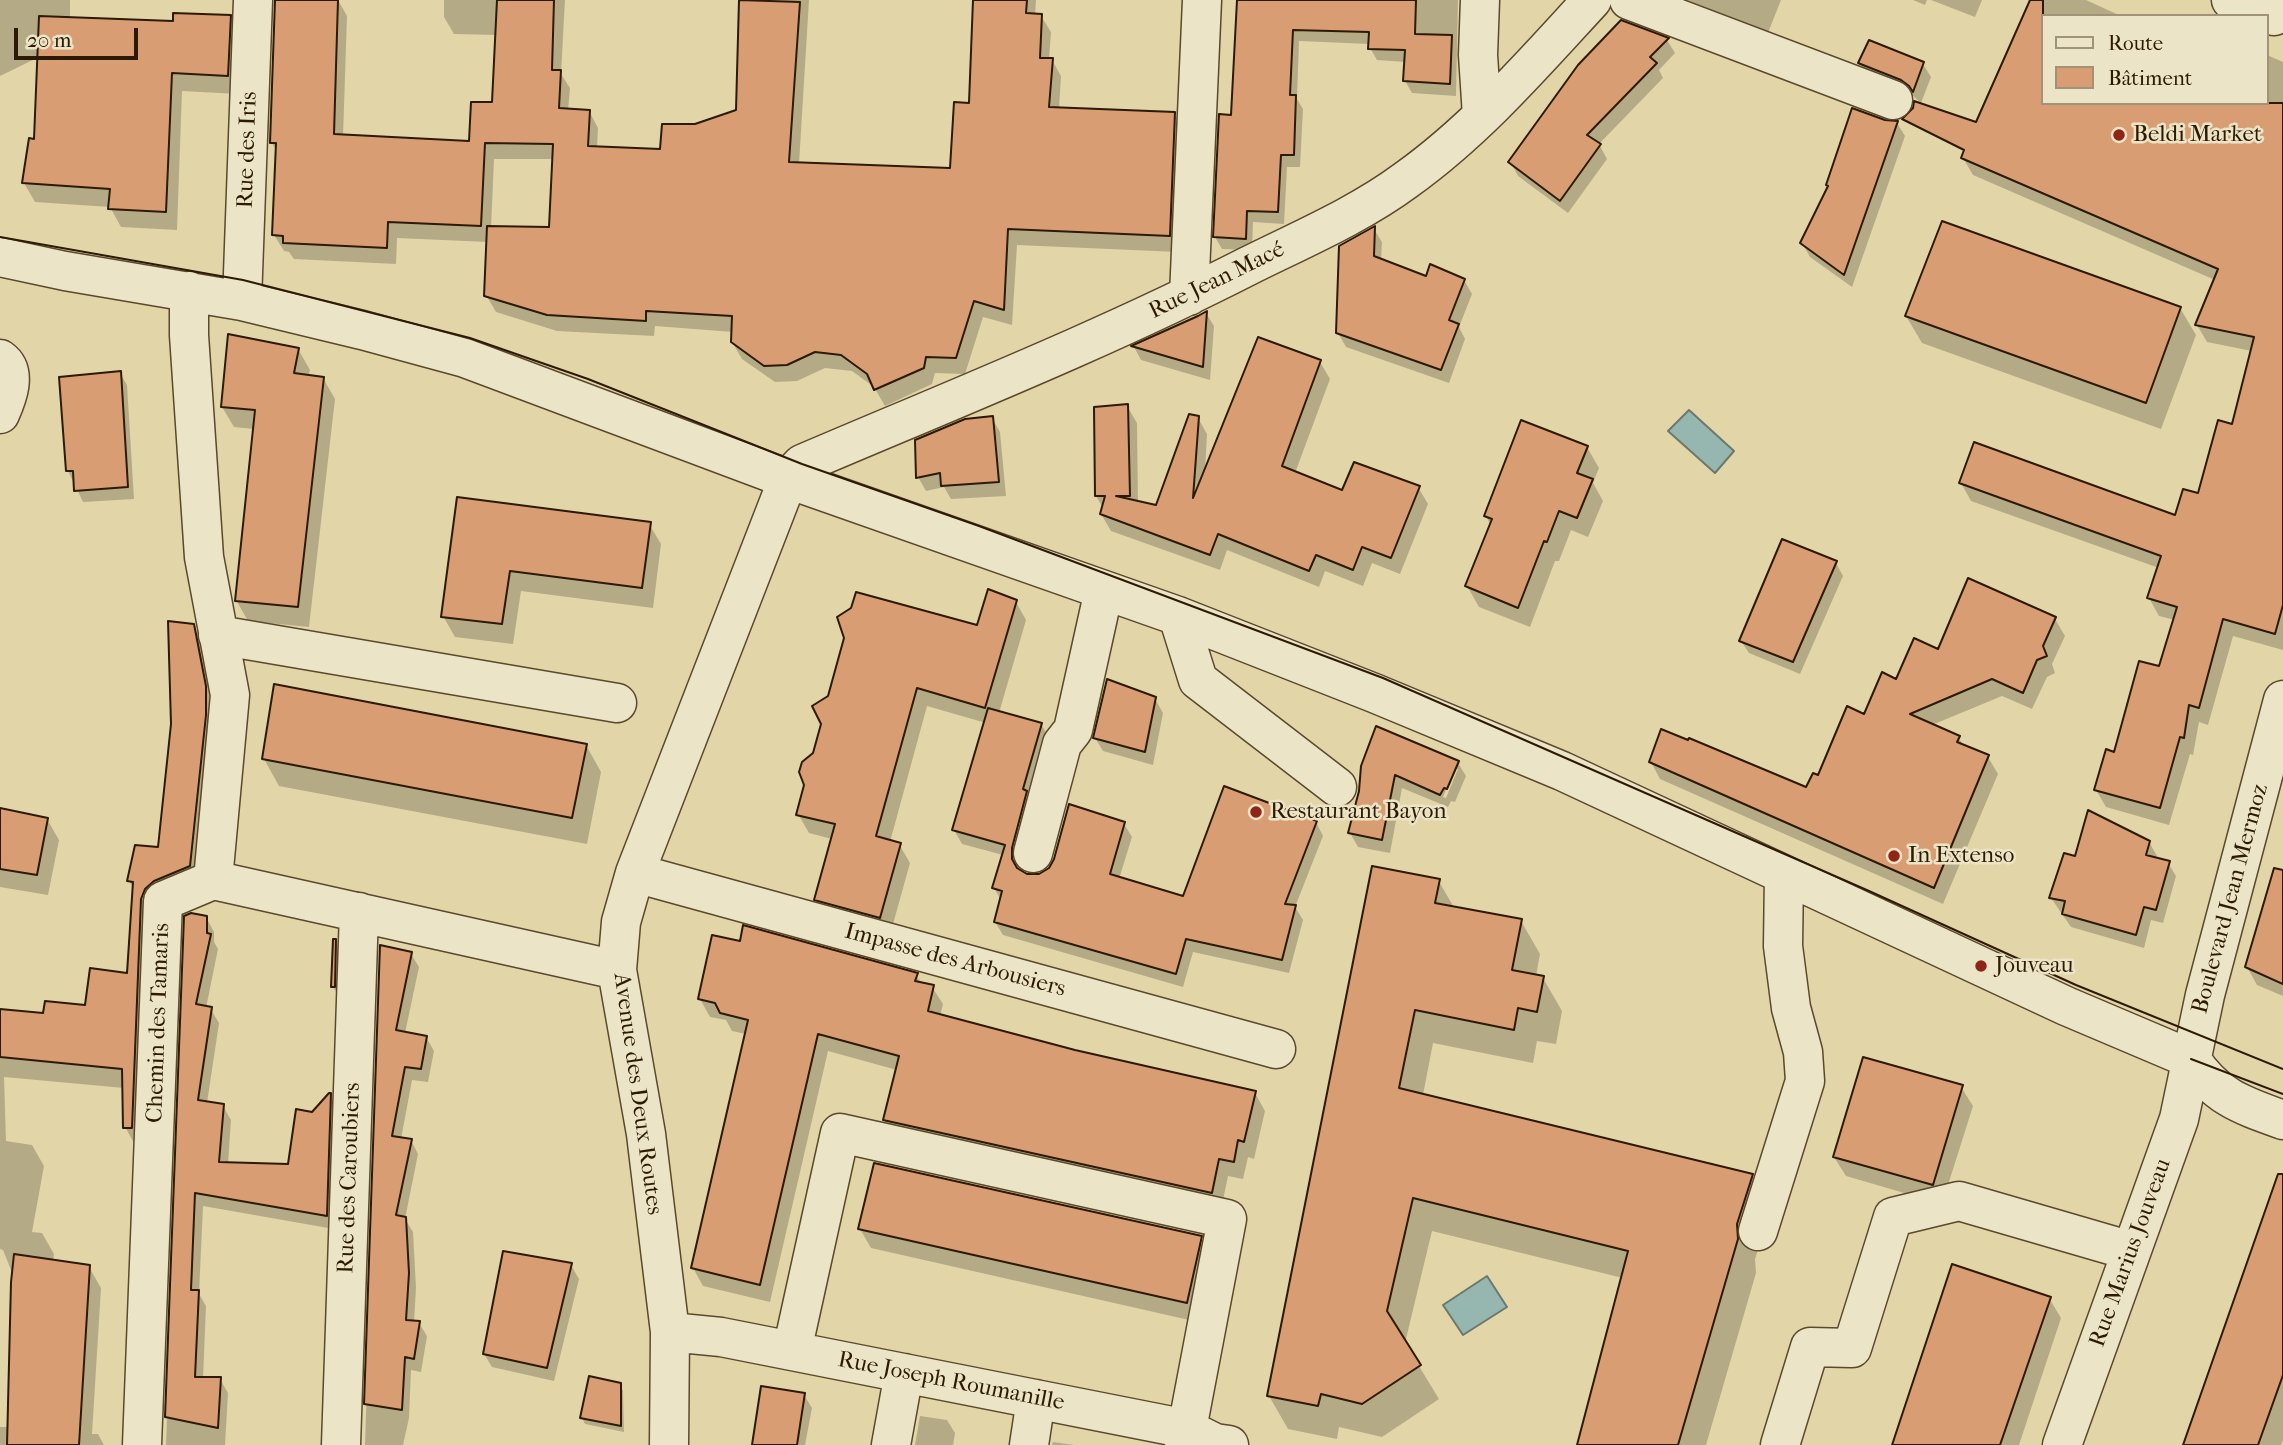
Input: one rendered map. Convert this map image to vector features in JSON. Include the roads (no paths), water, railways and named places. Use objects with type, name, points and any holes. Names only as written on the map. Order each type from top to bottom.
[{"type":"street","name":"Rue des Iris","points":[[242,301],[253,0]]},
{"type":"street","points":[[1189,296],[1202,0]]},
{"type":"street","points":[[1480,0],[1478,55],[1482,116]]},
{"type":"street","name":"Rue Jean Macé","points":[[788,479],[802,464],[1114,332],[1189,296],[1335,222],[1403,183],[1437,157],[1482,116],[1592,0]]},
{"type":"street","points":[[1629,0],[1893,100]]},
{"type":"street","points":[[2231,0],[2269,14]]},
{"type":"street","points":[[2269,14],[2274,16],[2280,0]]},
{"type":"street","points":[[0,257],[65,271],[242,301],[465,358],[788,479],[1178,616],[1562,771],[2066,1006],[2191,1059],[2205,1080],[2225,1095],[2283,1121]]},
{"type":"street","points":[[189,291],[189,335],[204,557],[230,695],[213,880],[617,970]]},
{"type":"street","points":[[0,359],[5,362],[11,383],[0,414]]},
{"type":"street","name":"Avenue des Deux Routes","points":[[669,1445],[670,1332],[646,1134],[617,970],[621,922],[635,873],[788,479]]},
{"type":"street","points":[[1033,853],[1062,744],[1073,730],[1104,590]]},
{"type":"street","points":[[1178,616],[1198,680],[1337,787]]},
{"type":"street","points":[[218,635],[617,703]]},
{"type":"street","name":"Boulevard Jean Mermoz","points":[[2191,1059],[2205,995],[2283,699]]},
{"type":"street","name":"Impasse des Arbousiers","points":[[635,873],[1276,1049]]},
{"type":"street","points":[[1758,1231],[1805,1081],[1803,1052],[1791,1008],[1783,946],[1784,875]]},
{"type":"street","name":"Chemin des Tamaris","points":[[142,1445],[163,901],[213,880]]},
{"type":"street","name":"Rue des Caroubiers","points":[[341,1445],[359,912]]},
{"type":"street","name":"Rue Marius Jouveau","points":[[2062,1445],[2179,1119],[2191,1059]]},
{"type":"street","points":[[792,1350],[840,1133],[1227,1219],[1186,1437]]},
{"type":"street","points":[[1780,1445],[1810,1347],[1852,1348],[1893,1217],[1959,1201],[2131,1251]]},
{"type":"street","name":"Rue Joseph Roumanille","points":[[670,1332],[721,1337],[1037,1399],[1186,1437],[1229,1445]]},
{"type":"street","points":[[891,1445],[904,1373]]},
{"type":"street","points":[[1029,1445],[1037,1399]]},
{"type":"water","points":[[1689,410],[1734,451],[1715,473],[1668,431]]},
{"type":"water","points":[[1487,1276],[1507,1307],[1463,1335],[1443,1305]]},
{"type":"tram line","points":[[0,237],[243,280],[470,338],[588,379],[802,464],[979,526],[1383,678],[1869,891],[2076,985],[2283,1069]]},
{"type":"tram line","points":[[2191,1059],[2283,1094]]},
{"type":"place","name":"Beldi Market","points":[[2119,135]]},
{"type":"place","name":"Restaurant Bayon","points":[[1256,812]]},
{"type":"place","name":"In Extenso","points":[[1894,856]]},
{"type":"place","name":"Jouveau","points":[[1981,966]]}]
